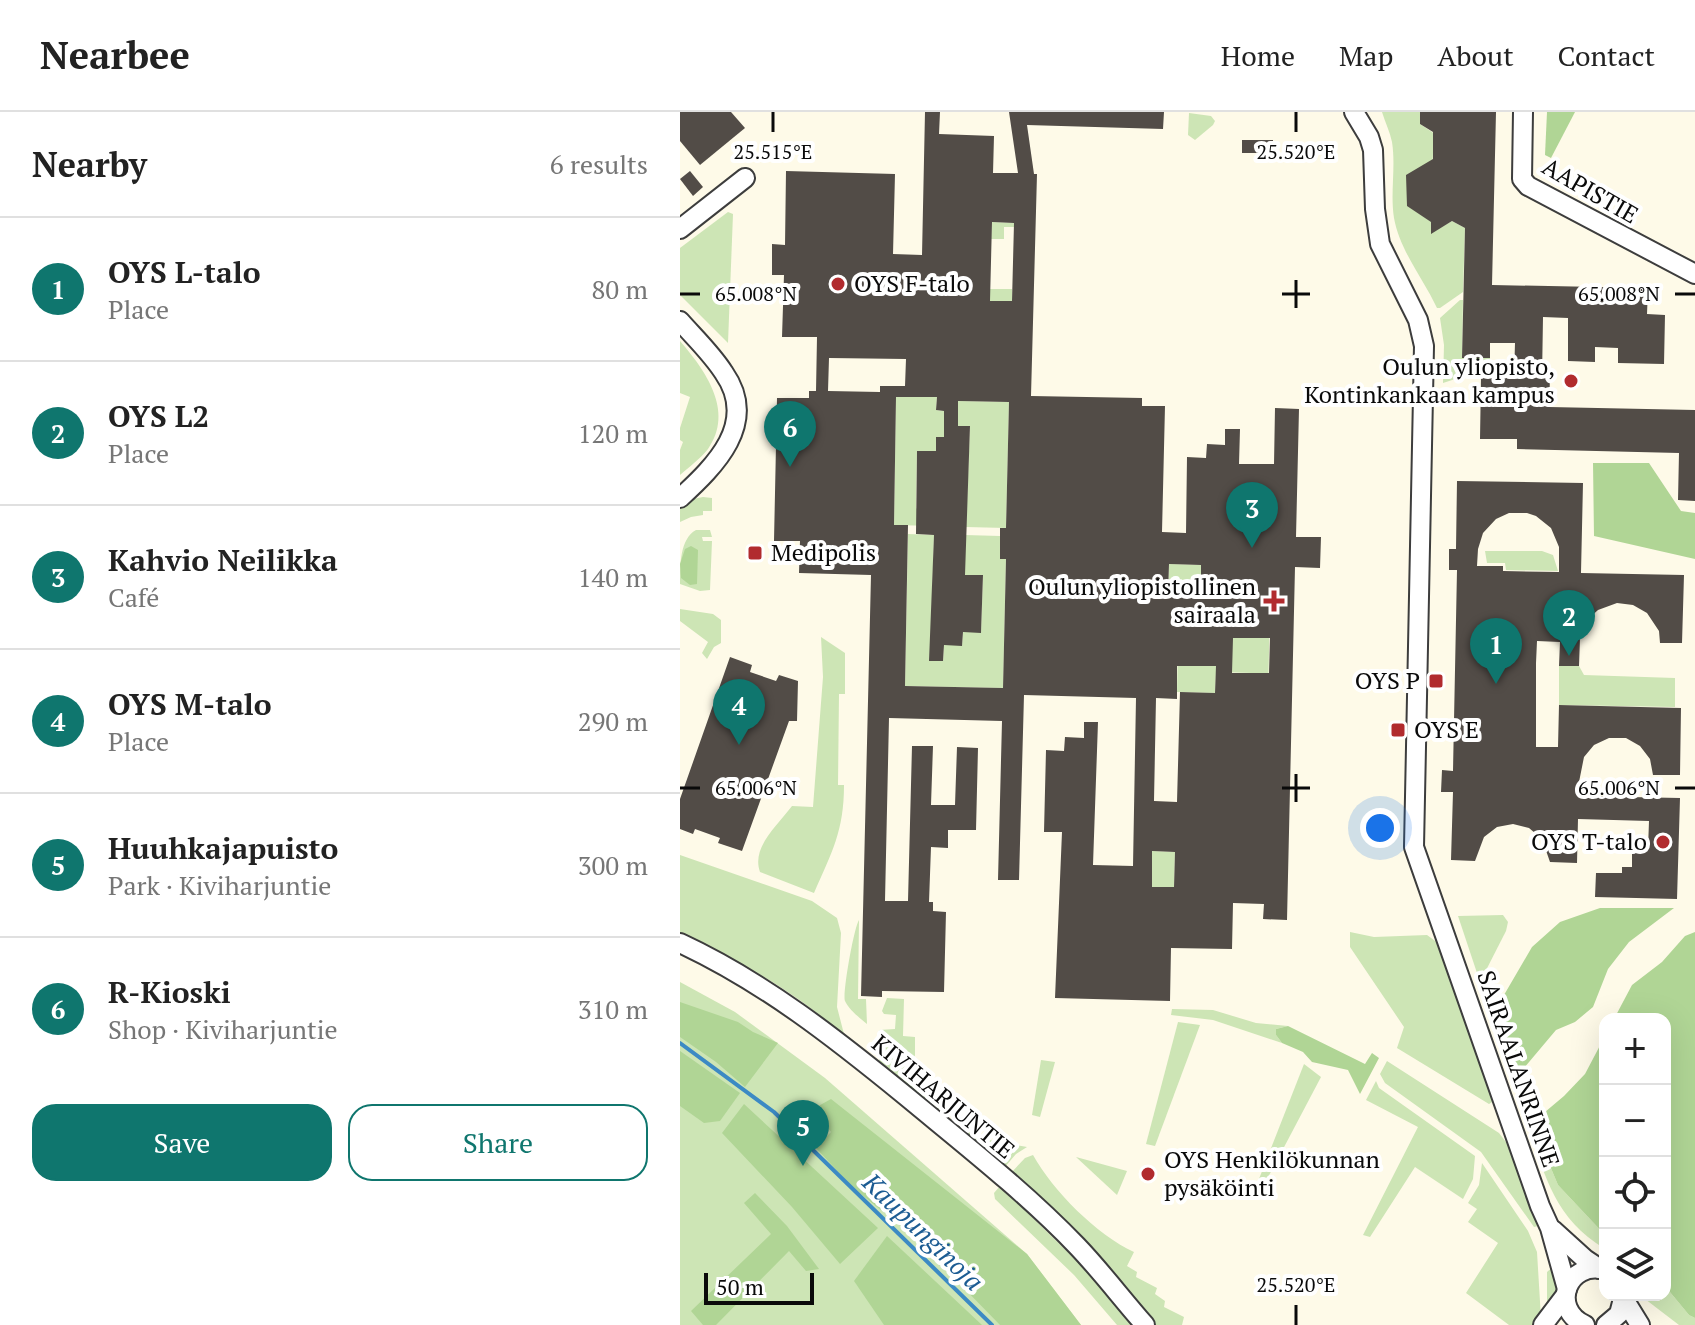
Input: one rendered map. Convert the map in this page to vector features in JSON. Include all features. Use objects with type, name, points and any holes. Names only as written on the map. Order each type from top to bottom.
[{"type":"street","name":"SAIRAALANRINNE","points":[[1354,112],[1373,150],[1380,244],[1418,320],[1424,346],[1414,847],[1550,1228],[1569,1312],[1585,1325]]},
{"type":"street","name":"AAPISTIE","points":[[1523,112],[1522,179],[1528,186],[1695,274]]},
{"type":"street","points":[[680,229],[745,178]]},
{"type":"street","points":[[680,321],[725,374],[736,405],[731,440],[712,470],[680,498]]},
{"type":"street","name":"KIVIHARJUNTIE","points":[[680,943],[748,979],[792,1007],[861,1059],[1010,1184],[1077,1246],[1145,1325]]},
{"type":"street","name":"SAIRAALANRINNE","points":[[1550,1228],[1599,1267]]},
{"type":"street","points":[[1543,1325],[1576,1275],[1599,1269]]},
{"type":"street","points":[[1606,1325],[1619,1314],[1623,1301]]},
{"type":"street","points":[[1626,1301],[1640,1325]]},
{"type":"green space","points":[[1382,112],[1420,112],[1420,124],[1441,138],[1437,154],[1433,152],[1431,233],[1452,221],[1465,228],[1463,292],[1440,308],[1437,308],[1412,264],[1397,230],[1393,209],[1392,142]]},
{"type":"green space","points":[[1547,112],[1575,112],[1551,158],[1545,155]]},
{"type":"green space","points":[[1189,113],[1211,116],[1215,121],[1195,140],[1188,135]]},
{"type":"green space","points":[[728,212],[733,214],[728,343],[680,295],[680,248]]},
{"type":"green space","points":[[992,222],[1014,223],[1014,227],[1004,227],[1004,239],[991,239]]},
{"type":"green space","points":[[990,289],[1012,289],[1012,301],[990,301]]},
{"type":"green space","points":[[1463,300],[1462,357],[1490,358],[1489,368],[1443,383],[1444,345],[1440,318]]},
{"type":"green space","points":[[680,341],[699,365],[714,392],[719,420],[716,435],[708,449],[680,475],[683,442],[680,440],[680,428],[690,397],[680,393]]},
{"type":"green space","points":[[896,397],[937,397],[936,410],[958,419],[958,401],[1009,402],[1006,528],[966,527],[970,427],[936,451],[917,451],[916,508],[934,526],[894,525]]},
{"type":"green space","points":[[1593,463],[1649,463],[1681,511],[1695,513],[1695,559],[1594,536]]},
{"type":"green space","points":[[712,498],[712,511],[703,511],[703,515],[680,522],[680,508],[693,499]]},
{"type":"green space","points":[[696,530],[710,530],[712,537],[702,537],[703,541],[712,541],[710,590],[700,591],[680,584],[684,546]]},
{"type":"green space","points":[[908,534],[934,535],[930,661],[943,661],[944,645],[962,645],[963,632],[981,632],[983,576],[965,575],[965,535],[1000,536],[1000,558],[1006,559],[1003,688],[905,686]]},
{"type":"green space","points":[[691,546],[698,550],[697,584],[690,585],[681,578],[680,564],[685,549]]},
{"type":"green space","points":[[1485,551],[1542,551],[1553,555],[1558,571],[1506,570],[1505,563],[1487,563]]},
{"type":"green space","points":[[1169,564],[1203,565],[1200,666],[1212,666],[1233,638],[1251,638],[1271,567],[1268,694],[1252,673],[1216,672],[1215,693],[1177,692],[1179,596],[1168,595]]},
{"type":"green space","points":[[680,609],[713,614],[721,620],[721,643],[714,647],[707,659],[702,653],[708,642],[680,621]]},
{"type":"green space","points":[[821,637],[845,653],[845,694],[839,694],[838,785],[844,785],[839,829],[814,893],[760,872],[758,863],[762,845],[792,806],[813,807],[823,677]]},
{"type":"green space","points":[[1559,666],[1579,666],[1584,675],[1675,678],[1675,707],[1559,705]]},
{"type":"green space","points":[[1152,851],[1175,852],[1174,887],[1152,887]]},
{"type":"green space","points":[[680,855],[812,901],[837,918],[841,933],[837,1007],[845,1038],[810,1008],[767,979],[680,934]]},
{"type":"green space","points":[[1600,908],[1674,908],[1629,942],[1608,969],[1593,1007],[1575,1022],[1556,1030],[1518,1075],[1497,1007],[1532,947],[1560,922]]},
{"type":"green space","points":[[1503,915],[1508,922],[1506,931],[1480,982],[1458,916]]},
{"type":"green space","points":[[859,920],[858,999],[866,999],[867,1024],[845,1001],[847,975]]},
{"type":"green space","points":[[1350,932],[1374,937],[1427,935],[1442,946],[1494,1101],[1489,1104],[1397,1048],[1404,1027],[1350,947]]},
{"type":"green space","points":[[1695,932],[1695,1318],[1671,1293],[1671,1013],[1617,1013],[1632,985],[1662,962],[1685,936]]},
{"type":"green space","points":[[680,982],[735,1012],[825,1078],[1027,1254],[1081,1325],[680,1325]]},
{"type":"green space","points":[[887,998],[904,999],[903,1036],[915,1037],[910,1078],[940,1105],[938,1111],[879,1064],[879,1030],[895,1029],[896,1015],[882,1011]]},
{"type":"green space","points":[[680,1002],[738,1022],[778,1043],[745,1087],[680,1037]]},
{"type":"green space","points":[[1172,1009],[1213,1010],[1256,1023],[1288,1026],[1276,1029],[1282,1043],[1213,1020],[1171,1015]]},
{"type":"green space","points":[[1178,1022],[1200,1025],[1155,1146],[1146,1144]]},
{"type":"green space","points":[[1288,1026],[1365,1064],[1372,1053],[1379,1058],[1360,1094],[1348,1070],[1312,1062],[1303,1052],[1282,1043],[1276,1029]]},
{"type":"green space","points":[[1599,1047],[1599,1229],[1558,1185],[1532,1123],[1585,1074]]},
{"type":"green space","points":[[680,1051],[740,1093],[720,1121],[704,1123],[680,1106]]},
{"type":"green space","points":[[1041,1060],[1055,1062],[1040,1117],[1032,1115]]},
{"type":"green space","points":[[1387,1061],[1499,1133],[1512,1150],[1538,1226],[1534,1227],[1481,1152],[1385,1083],[1380,1074]]},
{"type":"green space","points":[[1304,1064],[1321,1077],[1264,1185],[1257,1184]]},
{"type":"green space","points":[[1376,1081],[1379,1088],[1475,1156],[1473,1179],[1463,1199],[1415,1167],[1370,1237],[1363,1235],[1418,1127],[1366,1100]]},
{"type":"green space","points":[[831,1099],[1027,1254],[1081,1325],[1000,1325],[912,1235],[852,1187],[816,1148],[831,1132],[813,1109]]},
{"type":"green space","points":[[744,1104],[878,1228],[840,1264],[792,1207],[722,1133]]},
{"type":"green space","points":[[1532,1123],[1558,1185],[1599,1229],[1599,1245],[1574,1224],[1554,1196],[1528,1126]]},
{"type":"green space","points":[[969,1128],[978,1138],[1027,1147],[1004,1168],[968,1137]]},
{"type":"green space","points":[[1033,1155],[1077,1211],[1105,1235],[1134,1252],[1127,1266],[1137,1272],[1136,1277],[1157,1288],[1155,1294],[1165,1301],[1164,1307],[1184,1317],[1182,1325],[1155,1325],[1081,1240],[1010,1174],[1025,1158]]},
{"type":"green space","points":[[1076,1157],[1127,1171],[1117,1195]]},
{"type":"green space","points":[[1482,1163],[1528,1231],[1537,1252],[1541,1318],[1534,1325],[1509,1325],[1466,1293],[1498,1243],[1468,1222],[1477,1209],[1468,1203],[1479,1185]]},
{"type":"green space","points":[[1000,1186],[1084,1268],[1133,1325],[1117,1325],[1074,1275],[995,1199],[994,1193]]},
{"type":"green space","points":[[755,1193],[787,1226],[819,1269],[806,1271],[789,1251],[716,1325],[703,1325],[691,1311],[771,1234],[744,1203]]},
{"type":"green space","points":[[887,1236],[982,1325],[884,1325],[854,1281]]},
{"type":"green space","points":[[1555,1265],[1558,1292],[1547,1310],[1547,1272]]},
{"type":"green space","points":[[1671,1293],[1695,1318],[1695,1325],[1679,1325],[1648,1301],[1671,1301]]},
{"type":"building","points":[[680,112],[731,112],[745,128],[700,165],[680,141]]},
{"type":"building","name":"Oulun yliopistollinen sairaala","points":[[925,112],[940,112],[939,134],[994,136],[993,173],[1018,173],[1009,112],[1164,112],[1163,129],[1027,125],[1034,174],[1037,174],[1031,396],[1142,398],[1142,406],[1165,406],[1162,532],[1186,533],[1187,457],[1206,458],[1207,444],[1225,445],[1225,429],[1240,429],[1239,464],[1274,464],[1275,408],[1299,409],[1296,537],[1321,537],[1320,568],[1295,567],[1287,920],[1263,919],[1264,904],[1233,903],[1232,949],[1171,948],[1170,1001],[1055,998],[1062,832],[1044,832],[1046,750],[1064,751],[1065,737],[1084,738],[1084,722],[1098,722],[1093,865],[1133,866],[1136,698],[1024,695],[1019,880],[998,880],[1002,721],[889,718],[885,901],[908,901],[912,746],[933,746],[931,805],[955,805],[957,747],[978,748],[976,830],[948,830],[948,848],[931,847],[929,902],[933,902],[933,911],[946,912],[944,992],[882,991],[882,997],[861,996],[871,575],[799,573],[800,541],[774,541],[777,398],[809,398],[809,391],[816,391],[817,337],[782,337],[784,275],[772,275],[772,244],[785,245],[786,171],[895,174],[893,254],[922,255]],"holes":[[[992,222],[1014,223],[1012,301],[990,301]],[[829,358],[906,359],[905,386],[880,386],[880,392],[828,391]],[[896,397],[937,397],[936,410],[944,411],[944,437],[936,437],[936,451],[917,451],[916,534],[934,535],[929,661],[943,661],[944,645],[962,646],[963,632],[981,633],[983,575],[965,575],[970,426],[958,426],[958,401],[1009,402],[1006,528],[1000,528],[1000,559],[1006,559],[1003,688],[905,686],[908,525],[894,525]],[[1169,564],[1201,565],[1201,596],[1168,595]],[[1233,638],[1270,638],[1269,673],[1232,673]],[[1177,666],[1216,666],[1215,693],[1180,692],[1177,802],[1154,801],[1156,698],[1177,699]],[[1152,851],[1175,852],[1174,887],[1152,887]]]},
{"type":"building","points":[[1420,112],[1496,112],[1492,285],[1648,288],[1647,314],[1665,315],[1664,364],[1618,363],[1618,348],[1595,347],[1595,362],[1568,361],[1568,318],[1543,317],[1542,378],[1550,378],[1549,407],[1695,410],[1695,501],[1678,500],[1679,453],[1517,449],[1517,439],[1480,439],[1481,377],[1514,378],[1515,343],[1490,343],[1490,358],[1462,358],[1465,228],[1452,221],[1431,234],[1431,222],[1407,206],[1406,175],[1433,159],[1433,132],[1420,124]]},
{"type":"building","points":[[1242,140],[1273,140],[1273,153],[1242,153]]},
{"type":"building","points":[[690,171],[703,187],[693,196],[680,179]]},
{"type":"building","points":[[1457,481],[1583,483],[1581,573],[1684,575],[1682,643],[1660,643],[1659,631],[1647,613],[1633,605],[1617,603],[1598,610],[1587,620],[1580,638],[1579,666],[1559,666],[1560,642],[1537,641],[1536,663],[1536,747],[1558,747],[1559,705],[1681,708],[1680,775],[1653,775],[1650,759],[1640,746],[1626,738],[1609,738],[1594,745],[1584,757],[1577,792],[1579,796],[1680,798],[1677,899],[1595,897],[1596,873],[1622,873],[1622,867],[1632,867],[1632,849],[1648,849],[1649,821],[1578,819],[1577,863],[1550,862],[1542,839],[1529,828],[1513,824],[1497,827],[1484,837],[1475,861],[1451,860],[1453,792],[1441,792],[1442,770],[1453,771],[1457,570],[1449,570],[1449,549],[1456,549]],"holes":[[[1509,513],[1527,513],[1551,528],[1559,547],[1559,572],[1503,571],[1503,566],[1477,566],[1483,533],[1496,519]]]},
{"type":"building","points":[[730,657],[752,665],[750,672],[776,681],[779,675],[798,681],[797,721],[789,721],[742,851],[718,843],[720,838],[695,829],[693,834],[680,829],[680,799]]},
{"type":"waterway","name":"Kaupunginoja","points":[[680,1043],[774,1112],[992,1325]]},
{"type":"place","name":"OYS F-talo","points":[[838,284]]},
{"type":"place","name":"Oulun yliopisto, Kontinkankaan kampus","points":[[1571,381]]},
{"type":"place","name":"R-Kioski","points":[[790,467]]},
{"type":"place","name":"Kahvio Neilikka","points":[[1252,548]]},
{"type":"place","name":"Medipolis","points":[[755,553]]},
{"type":"place","name":"Oulun yliopistollinen sairaala","points":[[1274,601]]},
{"type":"place","name":"OYS L2","points":[[1569,656]]},
{"type":"place","name":"OYS P","points":[[1436,681]]},
{"type":"place","name":"OYS L-talo","points":[[1496,684]]},
{"type":"place","name":"OYS E","points":[[1398,730]]},
{"type":"place","name":"OYS M-talo","points":[[739,745]]},
{"type":"place","name":"OYS T-talo","points":[[1663,842]]},
{"type":"place","name":"Huuhkajapuisto","points":[[803,1166]]},
{"type":"place","name":"OYS Henkilökunnan pysäköinti","points":[[1148,1174]]}]
